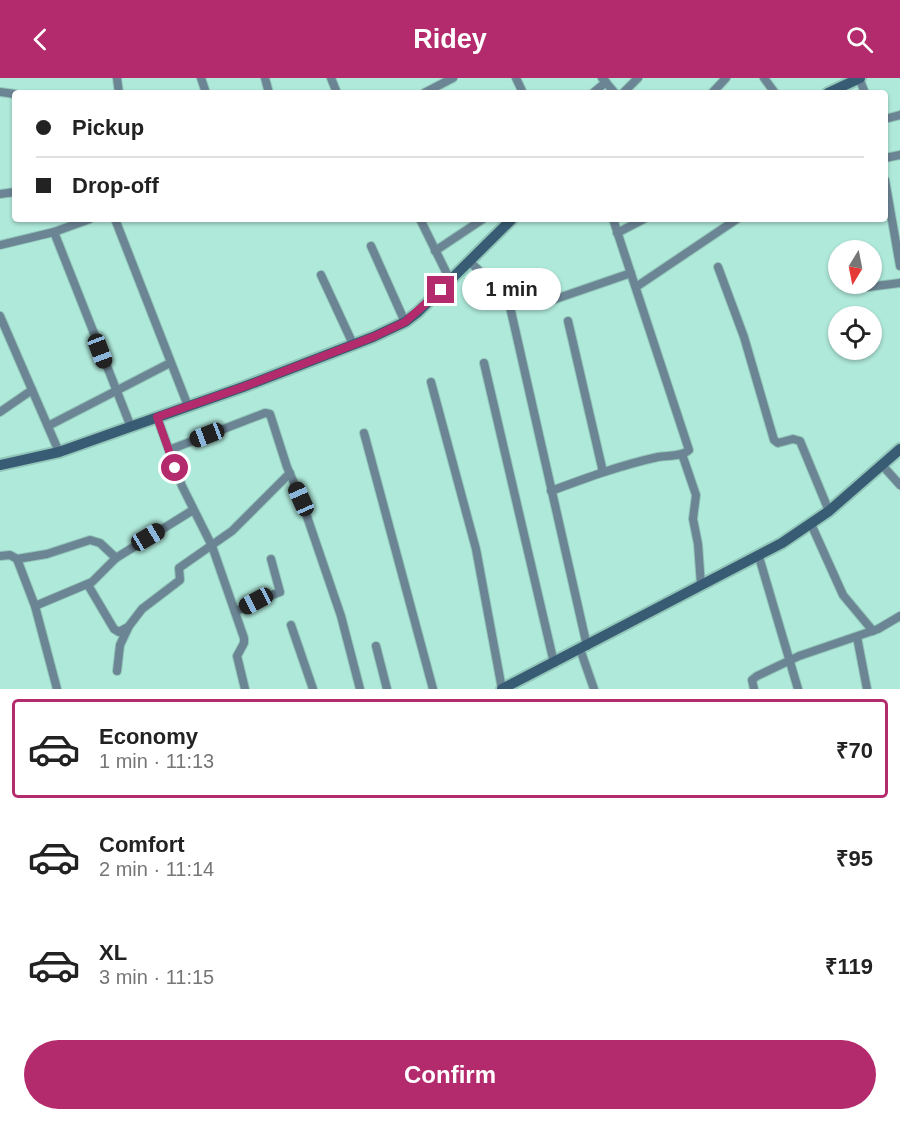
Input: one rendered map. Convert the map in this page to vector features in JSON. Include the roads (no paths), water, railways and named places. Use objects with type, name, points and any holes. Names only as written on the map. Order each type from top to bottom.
[{"type":"street","points":[[430,90],[453,78]]},
{"type":"street","points":[[626,90],[639,78]]},
{"type":"street","points":[[715,90],[726,78]]},
{"type":"street","points":[[834,90],[859,78]]},
{"type":"street","points":[[888,197],[900,266]]},
{"type":"street","points":[[0,245],[54,232],[82,222]]},
{"type":"street","points":[[116,222],[188,406]]},
{"type":"street","points":[[421,222],[450,280]]},
{"type":"street","points":[[435,251],[478,222]]},
{"type":"street","points":[[0,465],[59,452],[131,427],[353,344],[405,322],[509,222]]},
{"type":"street","points":[[550,491],[603,472],[688,451],[613,222]]},
{"type":"street","points":[[617,233],[638,222]]},
{"type":"street","points":[[636,287],[733,222]]},
{"type":"street","points":[[54,232],[131,427]]},
{"type":"street","points":[[371,246],[405,322]]},
{"type":"street","points":[[469,261],[504,294],[594,689]]},
{"type":"street","points":[[718,267],[744,337],[774,440],[781,443],[797,439],[802,444],[829,511]]},
{"type":"street","points":[[504,294],[522,297],[541,304],[631,273]]},
{"type":"street","points":[[321,275],[353,344]]},
{"type":"street","points":[[882,285],[900,282]]},
{"type":"street","points":[[1,319],[59,452]]},
{"type":"street","points":[[568,321],[603,472]]},
{"type":"street","points":[[48,426],[170,363]]},
{"type":"street","points":[[484,363],[554,663]]},
{"type":"street","points":[[431,382],[476,549],[502,689],[759,557],[829,511],[900,449]]},
{"type":"street","points":[[0,412],[32,390]]},
{"type":"street","points":[[166,442],[268,412],[272,416],[274,429],[301,499],[340,616],[360,689]]},
{"type":"street","points":[[157,417],[182,486],[212,546],[244,638],[244,643],[237,656],[245,689]]},
{"type":"street","points":[[364,433],[433,689]]},
{"type":"street","points":[[682,454],[696,495],[693,519],[698,544],[701,585]]},
{"type":"street","points":[[882,465],[900,485]]},
{"type":"street","points":[[117,671],[120,645],[128,627],[142,609],[180,580],[179,568],[232,531],[290,473]]},
{"type":"street","points":[[35,606],[88,585],[116,558],[193,510]]},
{"type":"street","points":[[811,524],[839,588],[873,631]]},
{"type":"street","points":[[0,556],[10,555],[17,559],[47,555],[90,540],[100,543],[116,558]]},
{"type":"street","points":[[759,557],[798,689]]},
{"type":"street","points":[[17,559],[35,606],[57,689]]},
{"type":"street","points":[[235,612],[280,591],[271,559]]},
{"type":"street","points":[[88,585],[114,629],[119,632],[128,627]]},
{"type":"street","points":[[754,689],[753,678],[789,660],[873,631],[900,616]]},
{"type":"street","points":[[291,626],[313,689]]},
{"type":"street","points":[[857,637],[867,689]]},
{"type":"street","points":[[376,645],[387,689]]}]
